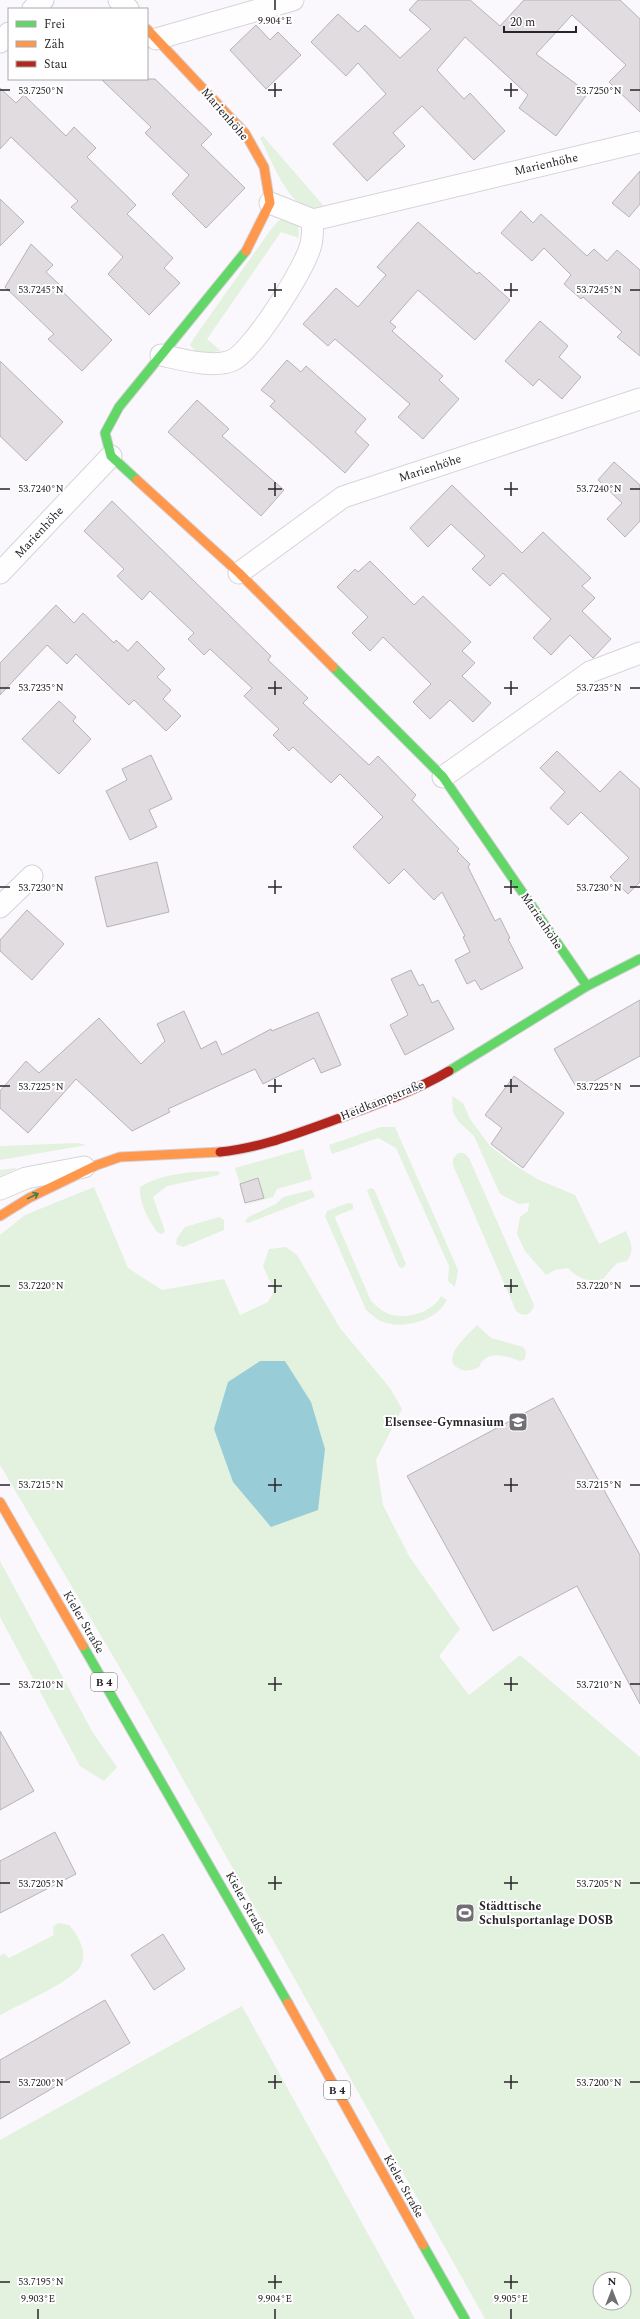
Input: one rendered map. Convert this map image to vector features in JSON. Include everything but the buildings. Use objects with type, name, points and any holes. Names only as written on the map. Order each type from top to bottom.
[{"type":"street","points":[[35,8],[43,0]]},
{"type":"street","points":[[120,0],[127,8]]},
{"type":"street","name":"Marienhöhe","points":[[151,34],[293,0]]},
{"type":"street","points":[[0,42],[8,34]]},
{"type":"street","name":"Marienhöhe","points":[[151,34],[245,133],[264,167],[270,204]]},
{"type":"street","name":"Marienhöhe","points":[[313,220],[640,142]]},
{"type":"street","points":[[111,456],[105,433],[119,407],[161,355],[244,255],[270,204],[313,220],[311,244],[304,261],[257,338],[233,360],[204,364],[161,355]]},
{"type":"street","name":"Marienhöhe","points":[[239,573],[343,497],[640,399]]},
{"type":"street","name":"Marienhöhe","points":[[0,573],[111,456],[239,573],[443,777],[587,986]]},
{"type":"street","points":[[443,777],[590,672],[640,653]]},
{"type":"street","points":[[0,907],[32,876]]},
{"type":"street","name":"Heidkampstraße","points":[[0,1216],[29,1198],[97,1165],[120,1157],[222,1152],[276,1141],[394,1098],[440,1076],[587,986],[640,959]]},
{"type":"street","name":"Heidkampstraße","points":[[0,1189],[26,1178],[97,1165]]},
{"type":"street","name":"Kieler Straße","points":[[0,1502],[208,1861],[465,2319]]},
{"type":"green space","points":[[263,136],[324,208],[312,210],[303,206],[287,190],[260,138]]},
{"type":"green space","points":[[285,218],[298,225],[299,238],[281,232],[207,339],[221,351],[198,354],[190,345],[194,338],[269,232],[278,221]]},
{"type":"green space","points":[[452,1096],[463,1103],[470,1119],[490,1146],[516,1166],[539,1180],[575,1195],[599,1244],[626,1231],[632,1249],[627,1261],[617,1263],[603,1279],[588,1280],[580,1278],[568,1268],[555,1270],[546,1275],[525,1251],[517,1234],[520,1217],[528,1211],[529,1203],[519,1204],[500,1194],[474,1136],[458,1121],[453,1112]]},
{"type":"green space","points":[[381,1127],[395,1127],[458,1270],[455,1287],[448,1281],[449,1266],[396,1148],[378,1138],[332,1154],[329,1145]]},
{"type":"green space","points":[[77,1143],[87,1145],[0,1160],[0,1146]]},
{"type":"green space","points":[[303,1149],[312,1179],[277,1189],[273,1197],[242,1206],[264,1198],[258,1179],[240,1184],[235,1168]]},
{"type":"green space","points":[[458,1153],[464,1153],[469,1158],[534,1305],[531,1311],[525,1315],[516,1311],[453,1165],[453,1159]]},
{"type":"green space","points":[[16,1169],[0,1176],[0,1170]]},
{"type":"green space","points":[[216,1171],[220,1172],[219,1175],[167,1186],[153,1197],[165,1231],[162,1234],[157,1232],[145,1211],[141,1199],[140,1187],[149,1182],[167,1176]]},
{"type":"green space","points":[[94,1187],[128,1268],[162,1290],[224,1279],[240,1315],[268,1302],[274,1291],[263,1266],[269,1249],[286,1247],[297,1255],[340,1328],[390,1388],[402,1409],[376,1460],[383,1505],[409,1556],[460,1629],[439,1656],[469,1695],[520,1655],[640,1757],[640,2319],[485,2319],[133,1690],[0,1465],[0,1235],[25,1215]]},
{"type":"green space","points":[[370,1188],[374,1189],[406,1264],[403,1268],[399,1267],[367,1191]]},
{"type":"green space","points":[[312,1190],[315,1197],[248,1223],[245,1222],[248,1217],[276,1204],[283,1197]]},
{"type":"green space","points":[[348,1203],[353,1204],[353,1209],[336,1216],[335,1218],[371,1301],[386,1313],[405,1316],[420,1313],[426,1310],[437,1302],[441,1296],[447,1300],[442,1308],[435,1314],[417,1322],[397,1325],[378,1320],[366,1310],[325,1216],[327,1211]]},
{"type":"green space","points":[[219,1217],[224,1220],[224,1230],[183,1247],[176,1244],[177,1238],[185,1227]]},
{"type":"green space","points":[[477,1325],[491,1338],[523,1347],[526,1352],[525,1359],[520,1361],[497,1355],[487,1358],[482,1361],[479,1367],[473,1369],[466,1370],[458,1368],[453,1364],[452,1358],[457,1346]]},
{"type":"green space","points":[[0,1561],[93,1733],[117,1767],[104,1781],[80,1766],[0,1617]]},
{"type":"green space","points":[[58,1923],[69,1925],[82,1946],[83,1959],[78,1970],[63,1982],[0,2015],[0,1956],[4,1953],[9,1958],[54,1935],[53,1927]]},
{"type":"green space","points":[[242,2006],[415,2319],[0,2319],[0,2140]]},
{"type":"water","points":[[260,1361],[285,1361],[311,1402],[325,1449],[318,1510],[271,1527],[233,1482],[214,1429],[228,1382]]},
{"type":"traffic: fast","points":[[137,480],[111,456],[105,433],[119,407],[246,251]]},
{"type":"traffic: fast","points":[[333,667],[443,777],[587,986]]},
{"type":"traffic: fast","points":[[449,1071],[587,986],[640,959]]},
{"type":"traffic: fast","points":[[83,1646],[288,2003]]},
{"type":"traffic: fast","points":[[423,2245],[465,2319]]},
{"type":"traffic: slow","points":[[148,30],[245,133],[264,167],[270,203],[246,251]]},
{"type":"traffic: slow","points":[[137,480],[239,573],[333,667]]},
{"type":"traffic: slow","points":[[0,1216],[29,1198],[97,1165],[120,1157],[220,1152]]},
{"type":"traffic: slow","points":[[0,1502],[83,1646]]},
{"type":"traffic: slow","points":[[288,2003],[423,2245]]},
{"type":"traffic: jam","points":[[220,1152],[251,1147],[310,1129],[396,1097],[449,1071]]},
{"type":"place","name":"Elsensee-Gymnasium","points":[[518,1422]]},
{"type":"place","name":"Städttische Schulsportanlage DOSB","points":[[465,1913]]}]
